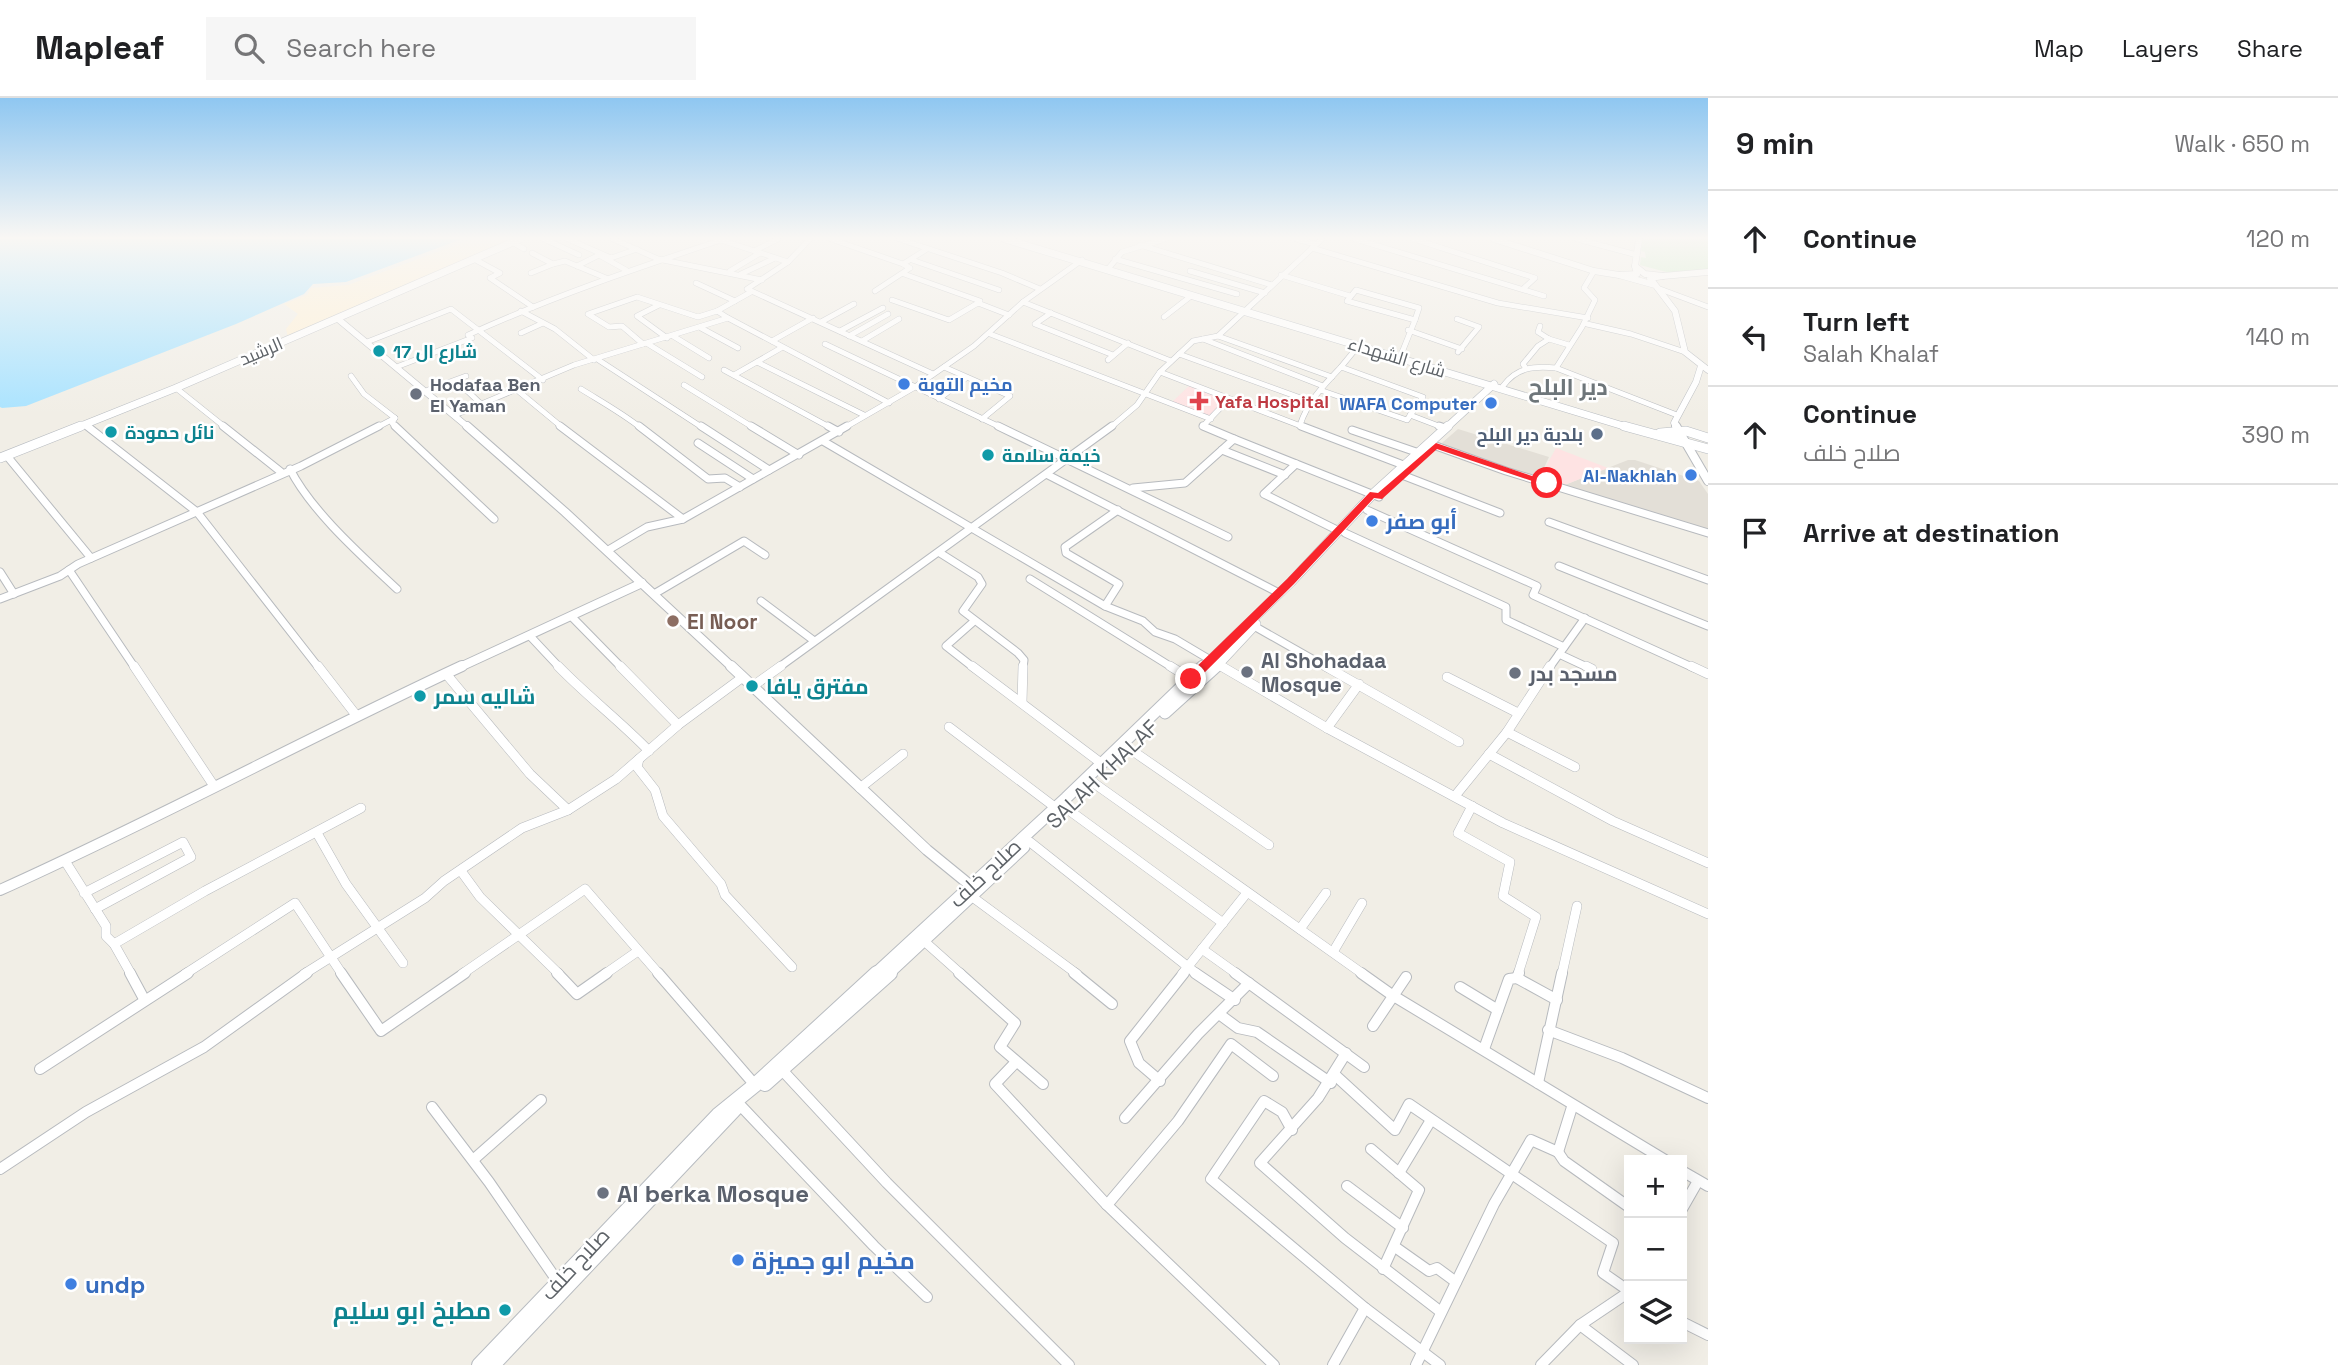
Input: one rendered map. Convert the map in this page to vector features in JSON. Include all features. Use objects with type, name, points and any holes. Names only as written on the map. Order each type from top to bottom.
[{"type":"main road","name":"الرشيد","points":[[4,457],[176,388],[385,298]]},
{"type":"main road","name":"شارع الشهداء","points":[[1199,298],[1401,355],[1708,449]]},
{"type":"main road","name":"شارع الشهداء","points":[[1204,298],[1658,433],[1679,430],[1708,438]]},
{"type":"main road","points":[[1404,471],[1445,428],[1497,386]]},
{"type":"main road","name":"SALAH KHALAF","points":[[493,1365],[699,1144],[924,941],[973,891],[1030,842],[1061,808],[1254,626],[1342,532],[1367,510],[1376,495],[1436,446],[1497,386]]},
{"type":"main road","name":"صلاح خلف","points":[[479,1365],[718,1115],[973,891],[1061,808],[1101,763],[1191,679],[1213,663],[1376,495]]},
{"type":"street","points":[[519,298],[533,307]]},
{"type":"street","points":[[399,366],[472,338],[468,335],[555,298]]},
{"type":"street","points":[[634,298],[588,314],[609,327],[659,305]]},
{"type":"street","points":[[640,298],[698,317],[717,311],[740,298]]},
{"type":"street","points":[[729,298],[735,301]]},
{"type":"street","points":[[766,298],[933,374]]},
{"type":"street","points":[[969,298],[1009,315]]},
{"type":"street","points":[[892,300],[949,320],[985,298]]},
{"type":"street","points":[[610,549],[648,527],[683,519],[889,403],[944,368],[990,334],[1029,298]]},
{"type":"street","points":[[1164,317],[1188,298]]},
{"type":"street","points":[[753,686],[813,640],[940,553],[1069,459],[1137,405],[1160,372],[1194,341],[1218,336],[1260,298]]},
{"type":"street","points":[[1349,298],[1347,301],[1415,320]]},
{"type":"street","points":[[1384,298],[1419,308],[1408,330],[1401,355]]},
{"type":"street","points":[[1482,298],[1588,321],[1685,352],[1704,368],[1674,423],[1708,481]]},
{"type":"street","points":[[1556,368],[1569,345],[1588,321],[1593,298]]},
{"type":"street","points":[[1666,298],[1675,311],[1685,352]]},
{"type":"street","points":[[1686,298],[1708,307]]},
{"type":"street","points":[[1024,302],[1171,361]]},
{"type":"street","points":[[821,322],[854,304]]},
{"type":"street","points":[[840,331],[883,308]]},
{"type":"street","points":[[367,342],[447,309],[543,380]]},
{"type":"street","points":[[521,311],[769,470]]},
{"type":"street","points":[[717,311],[781,348],[889,403]]},
{"type":"street","points":[[1051,313],[1035,324],[1110,357],[1128,343]]},
{"type":"street","points":[[849,335],[888,314]]},
{"type":"street","points":[[637,316],[709,358]]},
{"type":"street","points":[[455,415],[574,365],[728,318]]},
{"type":"street","points":[[772,341],[813,318]]},
{"type":"street","points":[[338,319],[428,390],[654,594],[973,891],[1112,1004]]},
{"type":"street","points":[[862,341],[899,319]]},
{"type":"street","points":[[1408,330],[1460,350],[1479,327],[1457,319]]},
{"type":"street","points":[[521,333],[543,323]]},
{"type":"street","points":[[618,325],[702,377]]},
{"type":"street","points":[[1540,327],[1538,332],[1549,339],[1569,345]]},
{"type":"street","points":[[701,328],[738,348]]},
{"type":"street","points":[[990,334],[1211,419]]},
{"type":"street","points":[[1218,336],[1332,377]]},
{"type":"street","points":[[1203,339],[1407,420],[1423,397],[1341,368]]},
{"type":"street","points":[[1525,367],[1523,364],[1530,354],[1549,339]]},
{"type":"street","points":[[825,344],[1228,537]]},
{"type":"street","points":[[1300,425],[1309,401],[1359,345]]},
{"type":"street","points":[[734,375],[781,348]]},
{"type":"street","points":[[1179,354],[1309,401]]},
{"type":"street","points":[[522,362],[531,358]]},
{"type":"street","points":[[757,362],[864,415]]},
{"type":"street","points":[[1497,386],[1525,367],[1556,368],[1677,415]]},
{"type":"street","points":[[944,368],[1010,396],[982,419]]},
{"type":"street","points":[[724,370],[839,432]]},
{"type":"street","points":[[1160,372],[1300,425],[1500,513]]},
{"type":"street","points":[[351,376],[364,394],[395,418]]},
{"type":"street","points":[[428,390],[466,376]]},
{"type":"street","points":[[939,399],[966,378]]},
{"type":"street","points":[[457,381],[481,404]]},
{"type":"street","points":[[684,385],[799,455]]},
{"type":"street","points":[[176,388],[281,472]]},
{"type":"street","points":[[581,389],[607,406],[617,409],[708,479],[725,478],[740,487]]},
{"type":"street","points":[[517,390],[586,447],[683,519]]},
{"type":"street","points":[[1229,399],[1203,426],[1376,495]]},
{"type":"street","points":[[1410,415],[1445,428]]},
{"type":"street","points":[[0,599],[290,470],[395,418]]},
{"type":"street","points":[[395,418],[392,423],[494,519]]},
{"type":"street","points":[[86,425],[167,485],[197,512],[356,715]]},
{"type":"street","points":[[1352,430],[1419,453]]},
{"type":"street","points":[[1662,436],[1682,445],[1692,454]]},
{"type":"street","points":[[1130,488],[1185,483],[1234,439]]},
{"type":"street","points":[[823,441],[975,527],[1105,606],[1143,621],[1155,632],[1174,639],[1327,728],[1472,806],[1559,850],[1708,914]]},
{"type":"street","points":[[698,443],[753,479]]},
{"type":"street","points":[[1436,446],[1506,471],[1708,533]]},
{"type":"street","points":[[1692,454],[1708,449]]},
{"type":"street","points":[[1222,450],[1285,475]]},
{"type":"street","points":[[4,457],[91,558]]},
{"type":"street","points":[[1296,464],[1264,494],[1506,607],[1506,620],[1592,668]]},
{"type":"street","points":[[290,470],[299,487],[364,558],[397,589]]},
{"type":"street","points":[[1048,475],[1279,593]]},
{"type":"street","points":[[1105,606],[1119,584],[1066,553],[1065,547],[1118,510]]},
{"type":"street","points":[[1367,510],[1537,586],[1533,595],[1708,674]]},
{"type":"street","points":[[1549,523],[1708,580]]},
{"type":"street","points":[[654,594],[744,541],[765,555]]},
{"type":"street","points":[[940,553],[978,577],[982,584],[963,611],[972,623],[1018,652],[1024,660],[1021,678],[1025,694],[1022,702]]},
{"type":"street","points":[[1559,566],[1708,626]]},
{"type":"street","points":[[69,570],[214,786]]},
{"type":"street","points":[[0,572],[14,594]]},
{"type":"street","points":[[1030,579],[1191,679]]},
{"type":"street","points":[[0,890],[65,861],[356,715],[642,583]]},
{"type":"street","points":[[761,601],[813,640]]},
{"type":"street","points":[[571,616],[678,725]]},
{"type":"street","points":[[1455,796],[1507,732],[1585,618]]},
{"type":"street","points":[[972,623],[946,646],[1064,731],[1101,763]]},
{"type":"street","points":[[1254,626],[1459,742]]},
{"type":"street","points":[[530,636],[578,687],[618,719],[649,751]]},
{"type":"street","points":[[447,675],[530,775],[568,810]]},
{"type":"street","points":[[0,1169],[86,1112],[204,1047],[331,955],[376,925],[425,898],[444,881],[522,828],[568,810],[616,779],[678,725],[743,677]]},
{"type":"street","points":[[1447,677],[1518,713]]},
{"type":"street","points":[[1327,728],[1359,684]]},
{"type":"street","points":[[948,727],[1223,923]]},
{"type":"street","points":[[1507,732],[1575,767]]},
{"type":"street","points":[[1127,747],[1269,845]]},
{"type":"street","points":[[860,788],[902,754]]},
{"type":"street","points":[[1489,754],[1613,821],[1708,863]]},
{"type":"street","points":[[639,759],[637,767],[655,790],[663,816],[721,884],[724,895],[792,967]]},
{"type":"street","points":[[1091,781],[1246,894],[1392,995],[1484,1049],[1572,1107],[1656,1155]]},
{"type":"street","points":[[1472,806],[1458,833],[1510,862],[1503,897],[1536,917],[1517,978]]},
{"type":"street","points":[[114,944],[205,891],[361,808]]},
{"type":"street","points":[[317,833],[331,863],[403,963]]},
{"type":"street","points":[[83,893],[183,842],[191,857],[94,909]]},
{"type":"street","points":[[1030,842],[1189,969],[1235,1000]]},
{"type":"street","points":[[65,861],[106,926],[106,936],[114,944],[144,999]]},
{"type":"street","points":[[461,871],[468,886],[577,994],[638,951]]},
{"type":"street","points":[[40,1069],[295,903],[331,955],[352,992],[382,1031],[585,888],[755,1085]]},
{"type":"street","points":[[1300,929],[1326,893]]},
{"type":"street","points":[[1160,1081],[1139,1063],[1130,1041],[1246,894]]},
{"type":"street","points":[[1333,952],[1362,903]]},
{"type":"street","points":[[1538,1083],[1577,906]]},
{"type":"street","points":[[924,941],[1015,1023],[1000,1046],[1043,1084]]},
{"type":"street","points":[[1202,949],[1364,1068]]},
{"type":"street","points":[[1373,1026],[1406,977]]},
{"type":"street","points":[[1484,1049],[1508,979],[1517,978],[1557,1000]]},
{"type":"street","points":[[1125,1118],[1160,1081],[1199,1032],[1235,1000],[1249,983]]},
{"type":"street","points":[[1460,987],[1498,1010]]},
{"type":"street","points":[[1219,1014],[1238,1028],[1256,1032],[1353,1089],[1365,1105],[1395,1130],[1411,1100],[1431,1120],[1613,1243],[1603,1273],[1624,1288]]},
{"type":"street","points":[[1548,1030],[1635,1063],[1708,1098]]},
{"type":"street","points":[[1107,1205],[1178,1121],[1231,1044],[1273,1076]]},
{"type":"street","points":[[1346,1053],[1333,1079],[1292,1130],[1260,1163],[1383,1269],[1441,1312]]},
{"type":"street","points":[[1016,1062],[995,1084],[1107,1205],[1274,1365]]},
{"type":"street","points":[[782,1070],[822,1116],[1069,1365]]},
{"type":"street","points":[[473,1160],[541,1100]]},
{"type":"street","points":[[1292,1130],[1290,1119],[1270,1102],[1265,1101],[1211,1179],[1365,1308],[1440,1365]]},
{"type":"street","points":[[740,1105],[874,1246],[927,1297]]},
{"type":"street","points":[[432,1107],[473,1160],[558,1282]]},
{"type":"street","points":[[1558,1152],[1572,1107]]},
{"type":"street","points":[[1399,1173],[1431,1120]]},
{"type":"street","points":[[1416,1365],[1510,1174],[1531,1140],[1558,1152],[1564,1161],[1624,1203]]},
{"type":"street","points":[[1371,1149],[1419,1190],[1383,1269]]},
{"type":"street","points":[[1687,1174],[1703,1184],[1687,1203]]},
{"type":"street","points":[[1347,1186],[1403,1228]]},
{"type":"street","points":[[1395,1247],[1429,1271],[1437,1268],[1456,1283]]},
{"type":"street","points":[[1542,1365],[1580,1325],[1624,1294]]},
{"type":"street","points":[[1333,1365],[1365,1308]]},
{"type":"street","points":[[1687,1324],[1708,1335]]},
{"type":"street","points":[[1580,1325],[1633,1365]]},
{"type":"shaded area","name":"Yafa Hospital","points":[[1189,386],[1226,399],[1210,418],[1171,403]]},
{"type":"shaded area","points":[[1458,429],[1549,457],[1539,479],[1449,449],[1442,443]]},
{"type":"shaded area","points":[[1556,448],[1608,468],[1562,486],[1539,479]]},
{"type":"shaded area","points":[[1628,460],[1699,481],[1708,494],[1708,532],[1562,486]]},
{"type":"sand","points":[[299,298],[379,298],[288,337],[286,329],[298,314],[284,304]]},
{"type":"water","points":[[0,298],[295,298],[236,324],[26,406],[0,407]]},
{"type":"place","name":"شارع ال 17","points":[[379,351]]},
{"type":"place","name":"مخيم التوبة","points":[[904,384]]},
{"type":"place","name":"Hodafaa Ben El Yaman","points":[[416,394]]},
{"type":"place","name":"Yafa Hospital","points":[[1199,401]]},
{"type":"place","name":"WAFA Computer","points":[[1491,403]]},
{"type":"place","name":"نائل حمودة","points":[[111,432]]},
{"type":"place","name":"بلدية دير البلح","points":[[1597,434]]},
{"type":"place","name":"خيمة سلامة","points":[[988,455]]},
{"type":"place","name":"Al-Nakhlah","points":[[1691,475]]},
{"type":"place","name":"أبو صفر","points":[[1372,521]]},
{"type":"place","name":"El Noor","points":[[673,621]]},
{"type":"place","name":"Al Shohadaa Mosque","points":[[1247,672]]},
{"type":"place","name":"مسجد بدر","points":[[1515,673]]},
{"type":"place","name":"مفترق يافا","points":[[752,686]]},
{"type":"place","name":"شاليه سمر","points":[[420,696]]},
{"type":"place","name":"Al berka Mosque","points":[[603,1193]]},
{"type":"place","name":"مخيم ابو جميزة","points":[[738,1260]]},
{"type":"place","name":"undp","points":[[71,1284]]},
{"type":"place","name":"مطبخ ابو سليم","points":[[505,1310]]},
{"type":"district","name":"دير البلح","points":[[1568,387]]},
{"type":"route","points":[[1191,679],[1291,582],[1373,494],[1379,497],[1436,446],[1547,483]]}]
